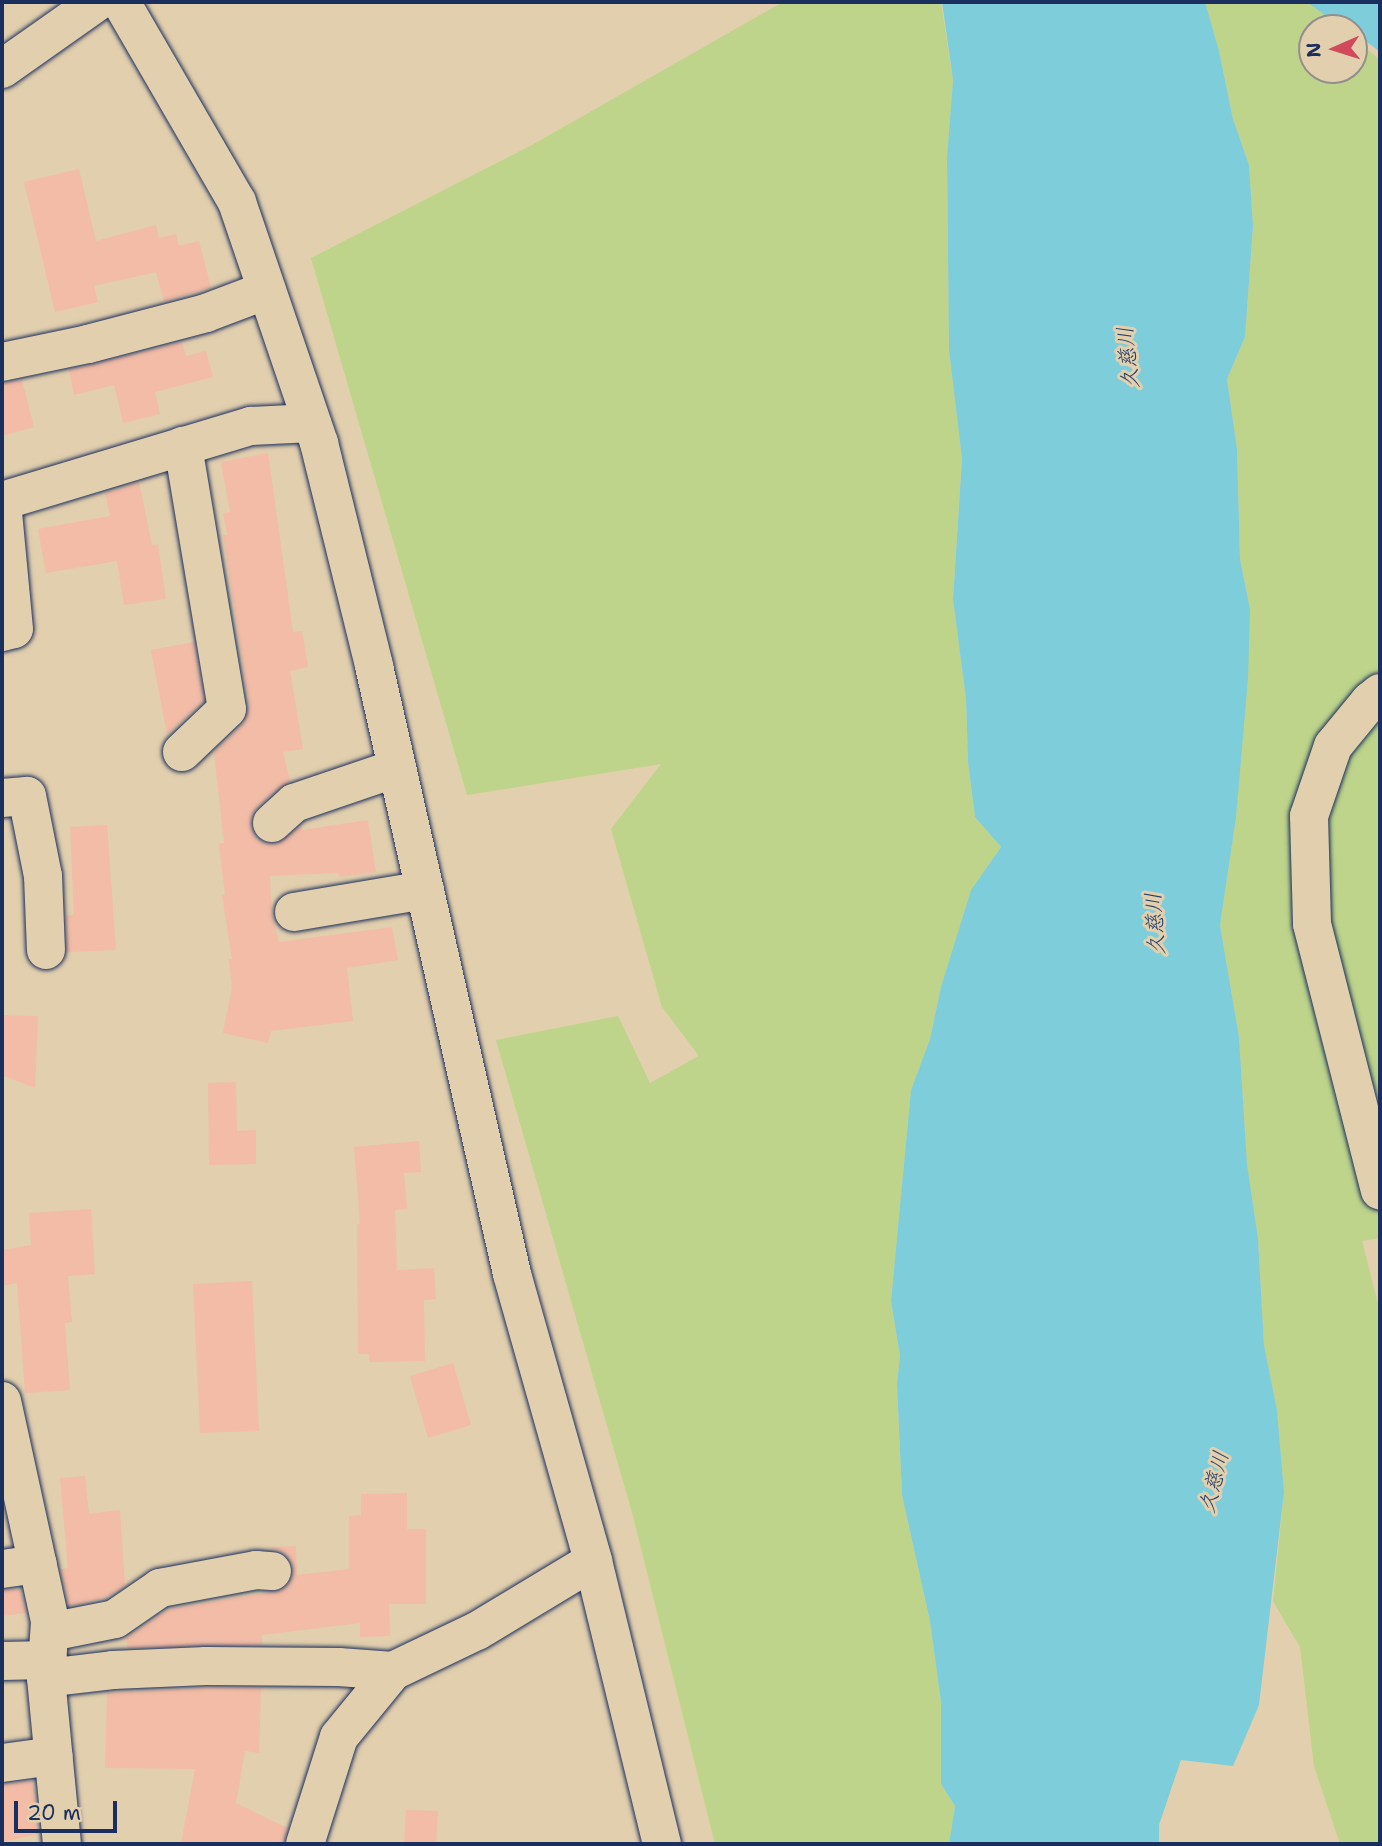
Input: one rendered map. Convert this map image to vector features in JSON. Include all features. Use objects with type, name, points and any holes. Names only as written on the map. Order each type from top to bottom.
[{"type":"main road","points":[[2,69],[97,2]]},
{"type":"main road","points":[[121,2],[237,202],[312,423],[374,666],[512,1274],[593,1561],[662,1844]]},
{"type":"main road","points":[[2,362],[88,344],[206,313],[267,290]]},
{"type":"main road","points":[[2,632],[14,629],[2,501],[251,426],[312,423]]},
{"type":"main road","points":[[181,751],[227,709],[183,446]]},
{"type":"main road","points":[[1380,693],[1370,701],[1333,746],[1309,816],[1312,924],[1380,1190]]},
{"type":"main road","points":[[272,823],[294,803],[397,768]]},
{"type":"main road","points":[[2,798],[27,796],[43,876],[46,950]]},
{"type":"main road","points":[[294,912],[425,890]]},
{"type":"main road","points":[[2,1401],[20,1566],[50,1622],[48,1657],[62,1844]]},
{"type":"main road","points":[[305,1844],[339,1737],[393,1671],[477,1630],[593,1561]]},
{"type":"main road","points":[[48,1657],[115,1619],[160,1588],[256,1570],[272,1571]]},
{"type":"main road","points":[[2,1661],[48,1657],[113,1670],[205,1666],[339,1667],[393,1671]]},
{"type":"main road","points":[[2,1763],[54,1756]]},
{"type":"green space","points":[[783,2],[941,2],[953,80],[947,157],[949,350],[962,459],[953,599],[966,699],[968,762],[975,817],[1001,847],[971,890],[941,987],[930,1039],[911,1090],[891,1301],[900,1356],[897,1384],[902,1495],[930,1621],[941,1702],[941,1784],[955,1806],[949,1844],[715,1844],[633,1516],[496,1040],[618,1016],[650,1083],[699,1056],[662,1007],[611,829],[661,764],[467,795],[311,258],[532,145]]},
{"type":"green space","points":[[1205,2],[1307,2],[1324,14],[1298,14],[1298,84],[1368,84],[1368,50],[1380,60],[1380,1238],[1362,1241],[1380,1312],[1380,1844],[1340,1844],[1314,1766],[1300,1647],[1273,1601],[1284,1492],[1277,1410],[1264,1345],[1258,1238],[1247,1164],[1239,1037],[1220,925],[1236,818],[1250,609],[1240,559],[1237,449],[1227,379],[1245,337],[1253,226],[1249,165],[1233,119],[1219,51]]},
{"type":"water","name":"久慈川","points":[[942,2],[1205,2],[1219,51],[1233,119],[1249,165],[1253,226],[1245,337],[1227,379],[1237,449],[1240,559],[1250,609],[1248,678],[1236,818],[1220,925],[1239,1037],[1247,1164],[1258,1238],[1264,1345],[1277,1410],[1284,1492],[1259,1705],[1233,1766],[1181,1760],[1159,1825],[1159,1844],[949,1844],[955,1806],[941,1784],[941,1702],[930,1621],[902,1495],[897,1384],[900,1356],[891,1301],[911,1090],[930,1039],[941,987],[971,890],[1001,847],[975,817],[968,762],[966,699],[953,599],[962,459],[949,350],[947,157],[953,80]]},
{"type":"water","points":[[1307,2],[1380,2],[1380,52],[1368,43],[1368,14],[1323,14]]},
{"type":"building","points":[[79,169],[96,241],[156,225],[159,238],[176,234],[179,246],[199,241],[211,288],[164,301],[156,272],[94,286],[98,302],[55,312],[24,182]]},
{"type":"building","points":[[182,342],[186,356],[206,351],[213,377],[155,392],[160,414],[123,423],[114,385],[74,395],[69,370]]},
{"type":"building","points":[[22,380],[34,427],[2,436],[2,383]]},
{"type":"building","points":[[268,453],[293,632],[302,631],[308,667],[290,671],[303,749],[283,752],[290,781],[257,807],[251,817],[251,828],[256,838],[265,844],[276,844],[301,826],[302,830],[368,820],[376,872],[339,877],[338,873],[270,876],[272,915],[279,942],[392,927],[398,960],[347,968],[353,1021],[271,1031],[268,1043],[223,1033],[232,988],[229,959],[232,959],[222,895],[225,895],[219,844],[224,843],[214,752],[243,724],[249,706],[223,535],[227,535],[223,513],[230,512],[221,462]]},
{"type":"building","points":[[139,482],[152,545],[158,544],[166,599],[124,605],[117,561],[46,573],[38,529],[110,516],[105,493]]},
{"type":"building","points":[[194,642],[204,701],[167,734],[151,650]]},
{"type":"building","points":[[107,825],[116,950],[67,952],[66,915],[74,915],[70,827]]},
{"type":"building","points":[[2,1015],[38,1016],[35,1088],[2,1075]]},
{"type":"building","points":[[236,1082],[237,1131],[256,1130],[256,1164],[209,1165],[208,1083]]},
{"type":"building","points":[[419,1141],[421,1172],[404,1173],[407,1209],[395,1210],[397,1270],[434,1268],[436,1299],[424,1300],[425,1361],[369,1362],[369,1354],[358,1354],[357,1224],[360,1224],[354,1147]]},
{"type":"building","points":[[91,1209],[95,1274],[68,1276],[72,1322],[65,1323],[70,1390],[25,1393],[17,1283],[2,1286],[2,1250],[31,1245],[29,1213]]},
{"type":"building","points":[[252,1281],[259,1431],[200,1433],[193,1284]]},
{"type":"building","points":[[453,1363],[471,1425],[428,1438],[410,1376]]},
{"type":"building","points":[[85,1476],[89,1514],[120,1510],[125,1585],[106,1598],[69,1606],[61,1569],[68,1568],[60,1478]]},
{"type":"building","points":[[407,1493],[407,1529],[426,1529],[426,1604],[389,1604],[390,1636],[360,1637],[360,1623],[262,1635],[262,1645],[127,1648],[126,1638],[169,1609],[282,1590],[291,1582],[294,1572],[292,1562],[283,1552],[269,1547],[296,1546],[297,1575],[349,1569],[349,1516],[361,1515],[361,1494]]},
{"type":"building","points":[[20,1589],[26,1613],[2,1616],[2,1590]]},
{"type":"building","points":[[261,1688],[259,1753],[245,1751],[236,1803],[287,1828],[284,1844],[181,1844],[195,1769],[105,1768],[107,1693]]},
{"type":"building","points":[[33,1781],[39,1834],[2,1842],[2,1784]]},
{"type":"building","points":[[406,1810],[438,1811],[436,1844],[404,1844]]}]
